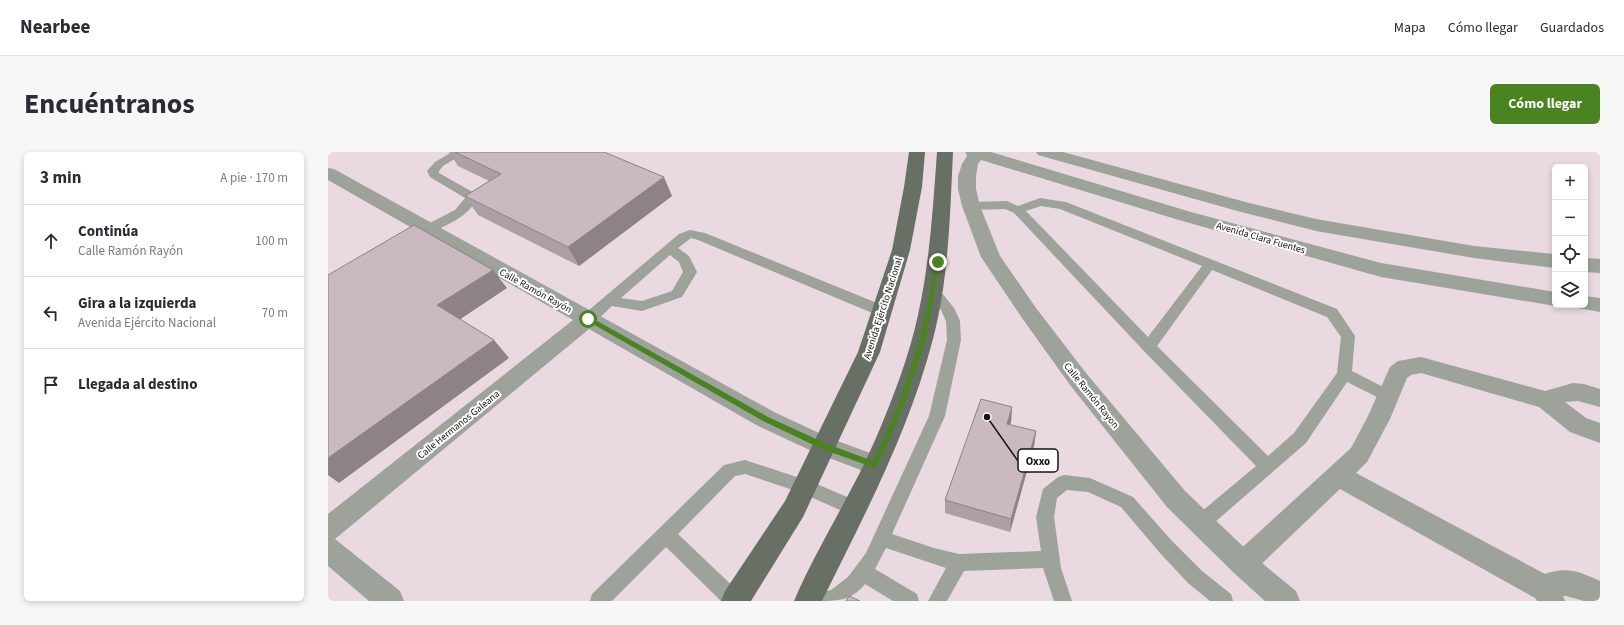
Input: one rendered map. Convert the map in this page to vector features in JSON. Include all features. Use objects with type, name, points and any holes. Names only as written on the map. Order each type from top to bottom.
[{"type":"main road","name":"Avenida Ejército Nacional","points":[[734,601],[794,509],[806,487],[869,352],[901,250],[913,187],[917,152]]},
{"type":"main road","points":[[808,601],[875,465],[904,398],[923,338],[938,262],[945,152]]},
{"type":"street","points":[[1044,152],[1247,208],[1316,225],[1474,252],[1552,261]]},
{"type":"street","name":"Calle Ramón Rayon","points":[[976,153],[970,164],[967,176],[967,189],[971,206],[991,257],[1042,332],[1078,379],[1176,499],[1244,564],[1286,601]]},
{"type":"street","name":"Avenida Clara Fuentes","points":[[976,153],[1278,242],[1381,270],[1552,299]]},
{"type":"street","name":"Calle Ramón Rayón","points":[[328,173],[766,419],[824,446],[875,465]]},
{"type":"street","points":[[408,241],[428,229]]},
{"type":"street","points":[[1588,265],[1600,266]]},
{"type":"street","points":[[1588,303],[1600,305]]},
{"type":"street","name":"Calle Hermanos Galeana","points":[[328,530],[588,319]]},
{"type":"street","points":[[1244,564],[1359,455],[1378,420],[1398,373],[1402,369],[1412,365],[1421,365],[1546,400],[1578,425],[1600,434]]},
{"type":"street","points":[[1546,400],[1565,392],[1573,391],[1600,398]]},
{"type":"street","points":[[1337,475],[1548,595],[1552,584],[1566,582],[1600,594]]},
{"type":"street","points":[[328,548],[390,601]]},
{"type":"lane","points":[[428,229],[456,214],[469,204],[472,197],[434,175],[433,171],[439,164],[460,152]]},
{"type":"lane","points":[[1018,210],[1040,202],[1062,205],[1332,313],[1348,336],[1344,374],[1300,438],[1202,523]]},
{"type":"lane","points":[[971,206],[1007,205],[1018,210],[1149,347],[1268,466]]},
{"type":"lane","points":[[588,319],[687,235],[700,236],[882,311]]},
{"type":"lane","points":[[609,301],[642,306],[677,294],[690,272],[684,259],[670,248]]},
{"type":"lane","points":[[1149,347],[1210,264]]},
{"type":"lane","points":[[825,601],[836,598],[854,583],[872,559],[937,416],[954,340],[953,321],[947,308],[933,291]]},
{"type":"lane","points":[[1344,374],[1388,396]]},
{"type":"lane","points":[[600,601],[730,470],[745,467],[806,487],[853,508]]},
{"type":"lane","points":[[1063,601],[1052,568],[1045,517],[1049,494],[1064,482],[1090,486],[1127,502],[1166,547],[1195,577],[1224,601]]},
{"type":"lane","points":[[665,534],[734,601]]},
{"type":"lane","points":[[882,538],[934,557],[959,563],[1051,559]]},
{"type":"lane","points":[[937,601],[959,563]]},
{"type":"lane","points":[[862,572],[910,601]]},
{"type":"building","points":[[455,152],[604,152],[664,177],[568,247],[465,196],[501,174]]},
{"type":"building","points":[[414,225],[493,270],[437,305],[494,340],[328,458],[328,275]]},
{"type":"building","points":[[981,399],[1012,407],[1007,424],[1036,431],[1011,519],[945,500]]},
{"type":"building","points":[[849,596],[860,601],[846,601]]},
{"type":"place","name":"Oxxo","points":[[987,417]]},
{"type":"route","points":[[588,319],[766,419],[824,446],[875,465],[901,405],[923,338],[938,262]]}]
